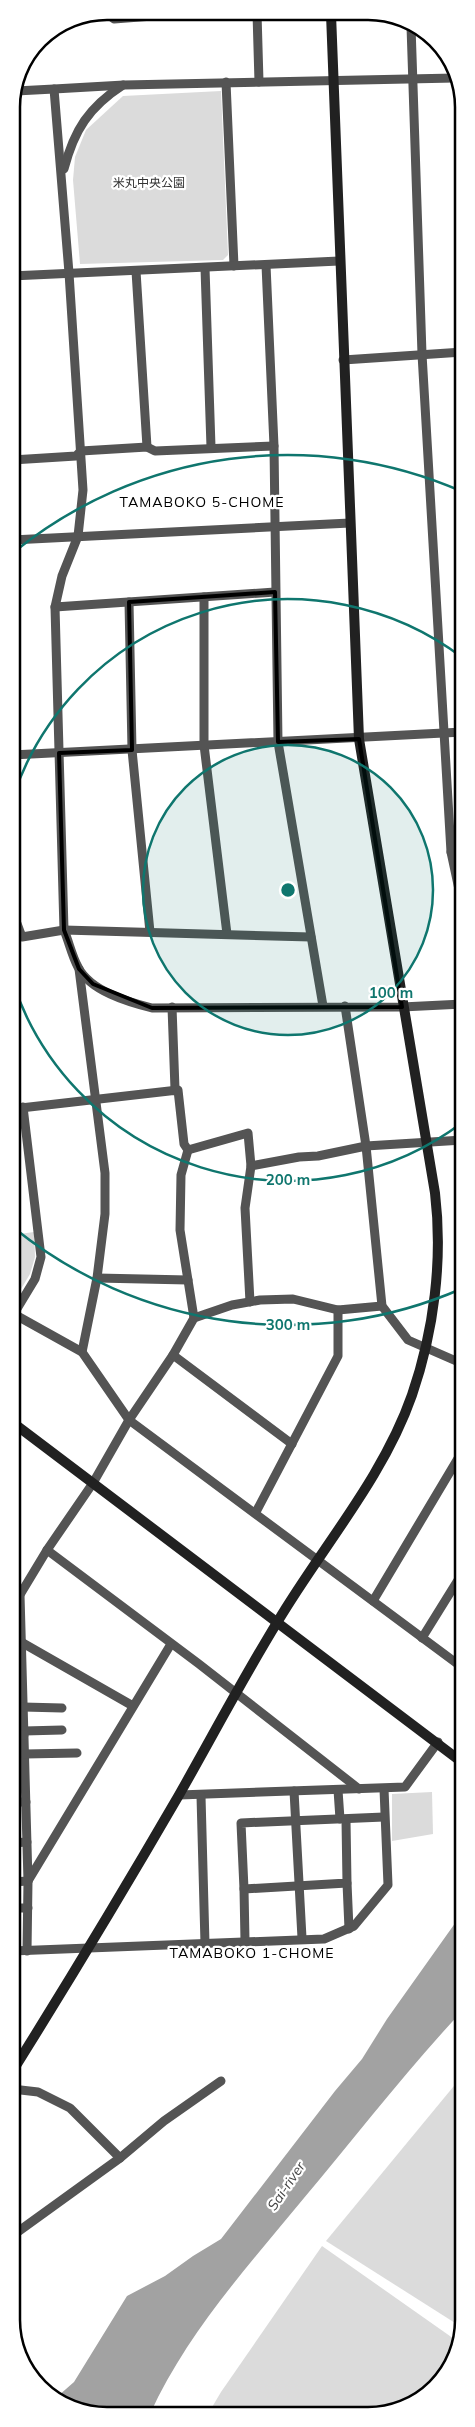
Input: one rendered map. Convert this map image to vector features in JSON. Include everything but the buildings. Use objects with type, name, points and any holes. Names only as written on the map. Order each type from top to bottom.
[{"type":"street","points":[[256,20],[259,82]]},
{"type":"street","points":[[20,2059],[89,1949],[277,1622],[383,1459],[412,1395],[424,1348],[438,1270],[437,1212],[427,1142],[402,1007],[359,739],[331,20]]},
{"type":"street","points":[[411,32],[422,354],[451,852],[455,871]]},
{"type":"street","points":[[22,91],[226,82],[450,78]]},
{"type":"street","points":[[226,82],[234,266]]},
{"type":"street","points":[[61,178],[70,143],[86,117],[104,97],[124,85]]},
{"type":"street","points":[[54,88],[69,273],[83,490],[78,536],[62,576],[55,607],[64,930],[79,969],[94,1100],[105,1173],[106,1197],[97,1278],[82,1352]]},
{"type":"street","points":[[20,276],[339,260]]},
{"type":"street","points":[[266,265],[274,446],[278,742],[323,1006]]},
{"type":"street","points":[[205,268],[211,447]]},
{"type":"street","points":[[136,271],[147,447]]},
{"type":"street","points":[[343,360],[455,352]]},
{"type":"street","points":[[20,460],[76,456],[81,452],[147,447],[155,451],[211,447],[274,446]]},
{"type":"street","points":[[20,540],[274,525],[350,523]]},
{"type":"street","points":[[55,607],[275,592]]},
{"type":"street","points":[[204,597],[204,745],[227,934]]},
{"type":"street","points":[[129,602],[132,750],[150,932]]},
{"type":"street","points":[[20,755],[359,739],[455,732]]},
{"type":"street","points":[[20,932],[22,937],[64,930],[311,936]]},
{"type":"street","points":[[79,969],[93,984],[133,1003],[152,1008],[402,1007],[455,1004]]},
{"type":"street","points":[[345,1006],[366,1146],[382,1306],[408,1340],[455,1361]]},
{"type":"street","points":[[172,1007],[174,1089]]},
{"type":"street","points":[[20,1108],[178,1090],[184,1144],[188,1150],[181,1175],[180,1230],[194,1318],[173,1355],[129,1420],[93,1483],[47,1550],[20,1594]]},
{"type":"street","points":[[20,1302],[35,1279],[41,1257],[40,1232],[23,1107]]},
{"type":"street","points":[[188,1150],[248,1133],[251,1166],[245,1208],[250,1302]]},
{"type":"street","points":[[251,1166],[299,1157],[318,1156],[366,1146],[455,1140]]},
{"type":"street","points":[[97,1278],[188,1280]]},
{"type":"street","points":[[194,1318],[250,1302],[293,1299],[338,1310],[382,1306]]},
{"type":"street","points":[[256,1512],[338,1356],[338,1310]]},
{"type":"street","points":[[20,1318],[82,1352],[129,1420],[256,1512],[455,1662]]},
{"type":"street","points":[[173,1355],[292,1444]]},
{"type":"street","points":[[20,1428],[455,1756]]},
{"type":"street","points":[[373,1601],[455,1463]]},
{"type":"street","points":[[47,1550],[359,1789]]},
{"type":"street","points":[[422,1638],[455,1585]]},
{"type":"street","points":[[20,1644],[133,1706]]},
{"type":"street","points":[[28,1881],[172,1644]]},
{"type":"street","points":[[20,1674],[25,1754],[28,1951]]},
{"type":"street","points":[[23,1707],[62,1708]]},
{"type":"street","points":[[20,1734],[62,1730]]},
{"type":"street","points":[[179,1795],[201,1796],[405,1787],[438,1742]]},
{"type":"street","points":[[25,1754],[77,1753]]},
{"type":"street","points":[[20,1951],[206,1944],[302,1938],[324,1939],[349,1929],[354,1926],[388,1885],[384,1789]]},
{"type":"street","points":[[338,1790],[343,1819],[349,1929]]},
{"type":"street","points":[[294,1791],[302,1938]]},
{"type":"street","points":[[201,1796],[206,1944]]},
{"type":"street","points":[[20,1802],[26,1802]]},
{"type":"street","points":[[245,1941],[241,1823],[384,1817]]},
{"type":"street","points":[[20,1842],[27,1842]]},
{"type":"street","points":[[20,1882],[28,1881]]},
{"type":"street","points":[[244,1889],[347,1883]]},
{"type":"street","points":[[20,1908],[28,1908]]},
{"type":"street","points":[[20,2230],[120,2158],[164,2121],[220,2081]]},
{"type":"street","points":[[20,2090],[38,2092],[70,2108],[120,2158]]},
{"type":"highlighted area","points":[[275,592],[278,742],[359,739],[402,1007],[152,1008],[93,984],[79,969],[64,930],[59,753],[132,750],[129,602]]},
{"type":"green space","name":"米丸中央公園","points":[[221,91],[228,255],[223,260],[80,264],[73,180],[75,157],[86,130],[123,96]]},
{"type":"green space","points":[[34,1232],[35,1257],[30,1274],[20,1291],[20,1234]]},
{"type":"green space","points":[[432,1792],[433,1834],[392,1841],[392,1794]]},
{"type":"green space","points":[[455,2085],[455,2323],[326,2241]]},
{"type":"green space","points":[[322,2246],[453,2338],[448,2353],[433,2377],[421,2389],[391,2404],[368,2407],[212,2407]]},
{"type":"water","name":"Sai-river","points":[[455,1923],[455,2019],[402,2079],[220,2301],[182,2356],[154,2407],[90,2405],[61,2393],[74,2382],[127,2296],[165,2276],[221,2239],[335,2091],[362,2059],[387,2019]]},
{"type":"district","name":"TAMABOKO 5-CHOME","points":[[202,502]]},
{"type":"district","name":"TAMABOKO 1-CHOME","points":[[252,1953]]}]
